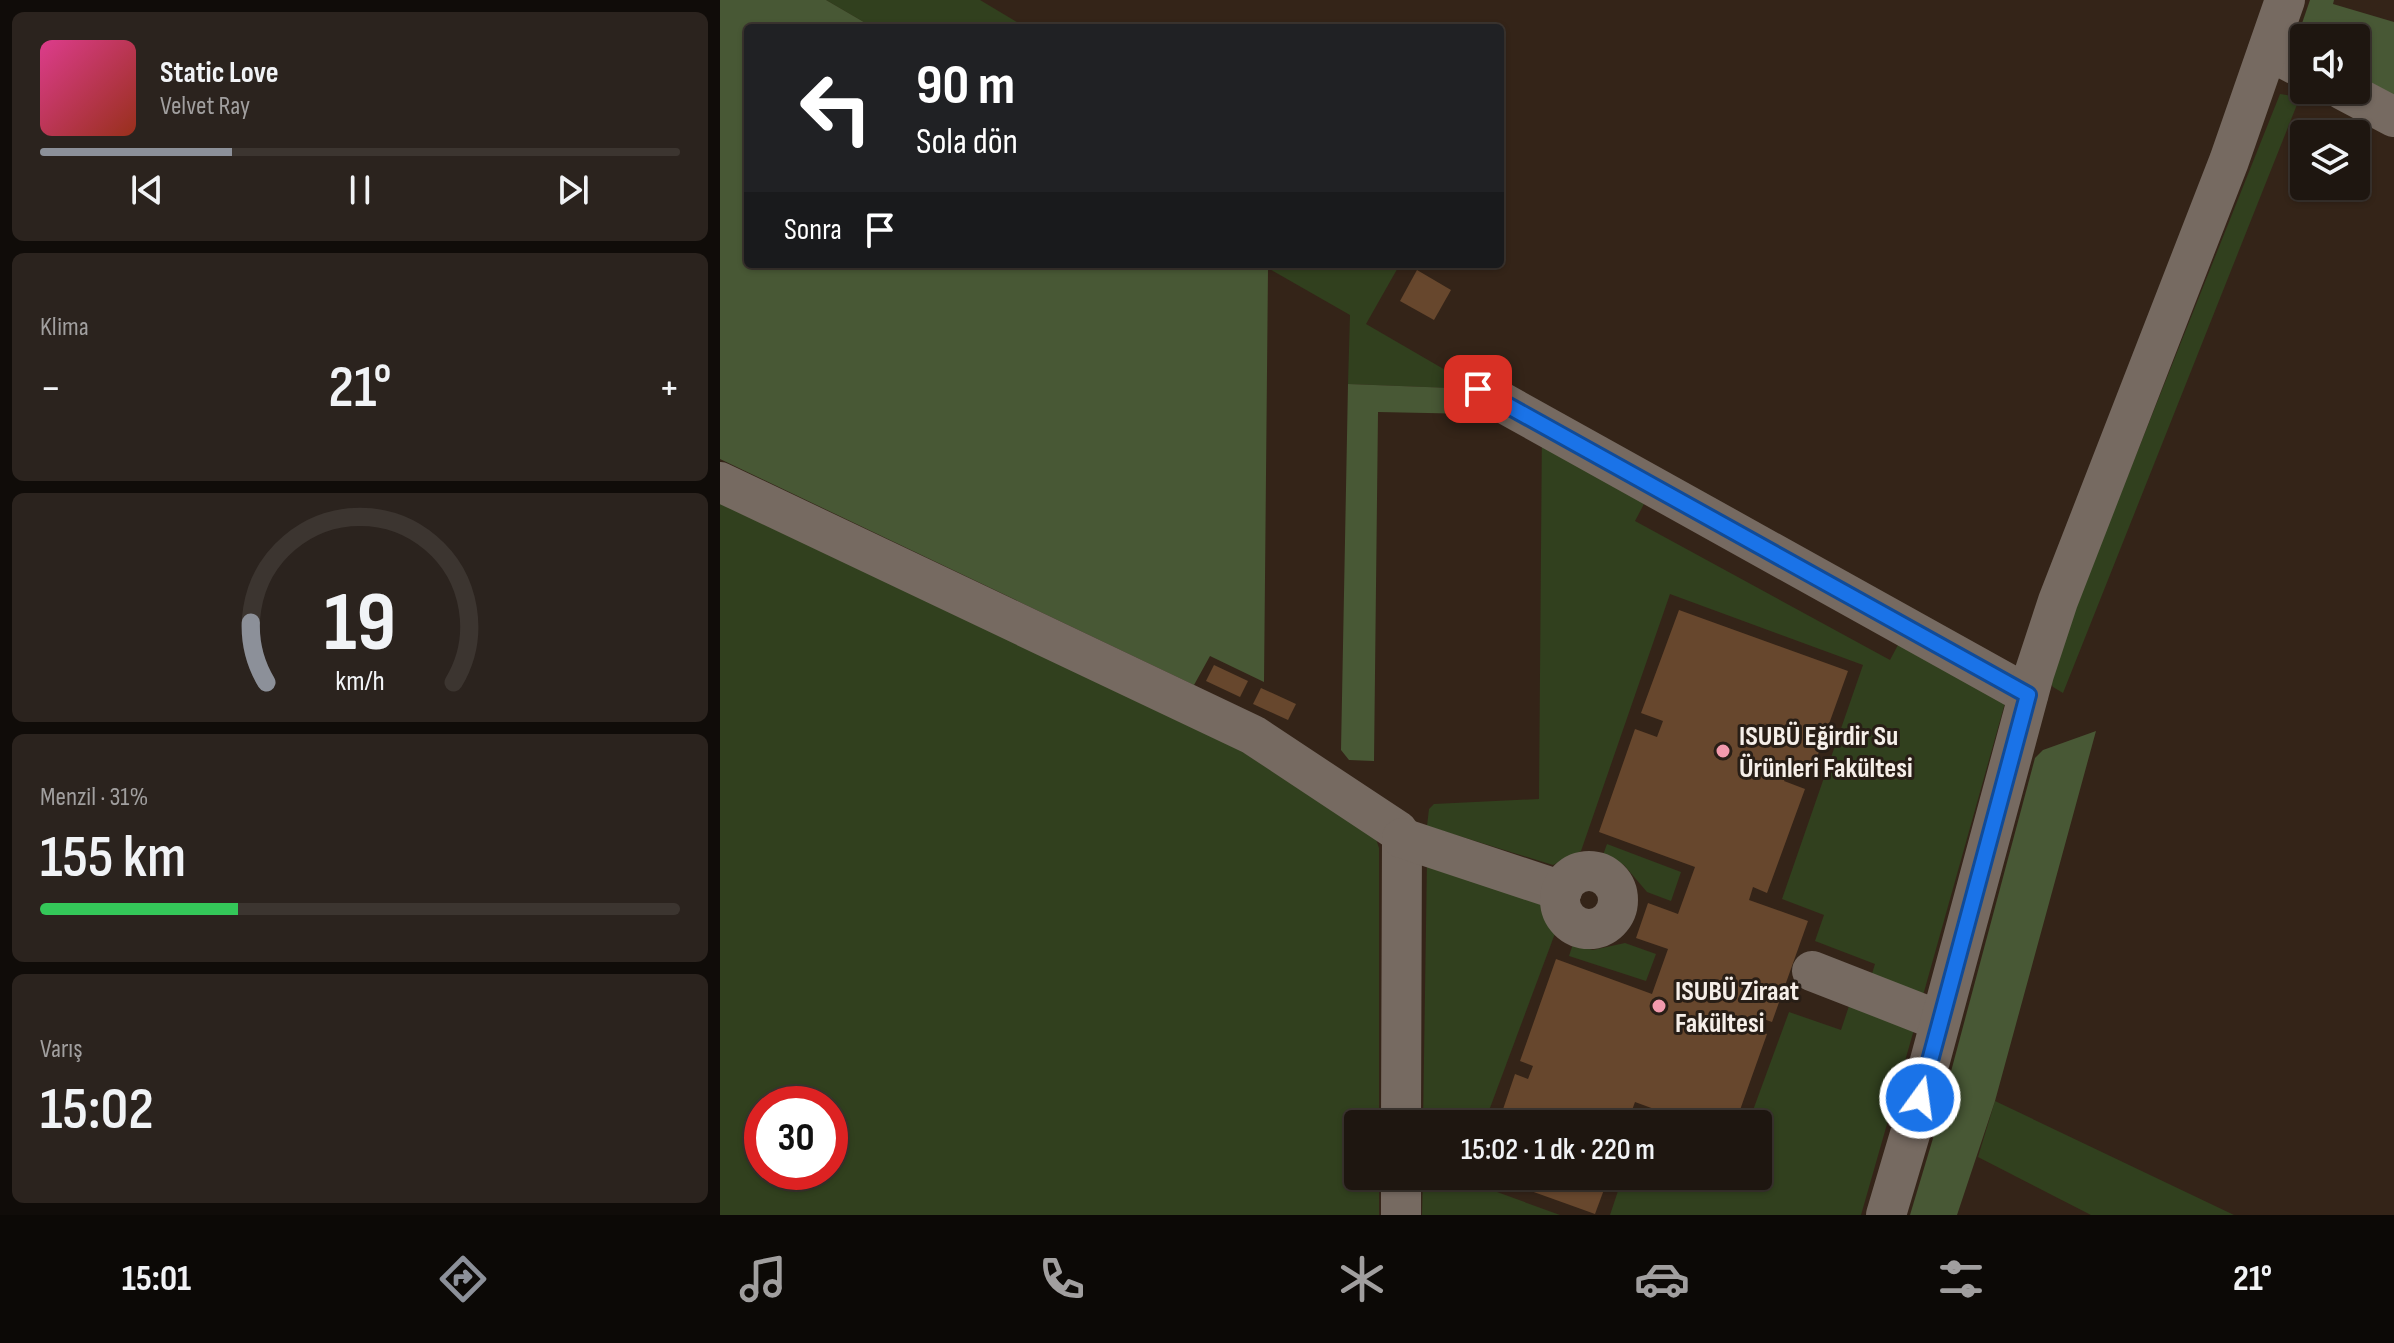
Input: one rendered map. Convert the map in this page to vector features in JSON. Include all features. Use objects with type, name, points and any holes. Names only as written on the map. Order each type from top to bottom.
[{"type":"street","points":[[1886,1215],[2028,695],[2058,601],[2229,161],[2285,0]]},
{"type":"street","points":[[2268,50],[2290,62]]},
{"type":"street","points":[[2369,104],[2394,117]]},
{"type":"street","points":[[1478,389],[2028,695]]},
{"type":"street","points":[[720,482],[1253,735],[1391,825],[1402,838],[1562,891]]},
{"type":"street","points":[[1401,1110],[1402,838]]},
{"type":"street","points":[[1812,971],[1940,1021]]},
{"type":"street","points":[[1401,1190],[1401,1215]]},
{"type":"shaded area","points":[[720,0],[2394,0],[2394,1215],[720,1215]]},
{"type":"green space","points":[[720,0],[826,0],[867,24],[744,24],[744,268],[1268,268],[1264,682],[1210,656],[1194,685],[720,459]]},
{"type":"green space","points":[[826,0],[980,0],[1020,24],[867,24]]},
{"type":"green space","points":[[2310,0],[2334,0],[2333,4],[2394,22],[2394,97],[2370,84],[2370,24],[2302,24]]},
{"type":"green space","points":[[2280,94],[2290,96],[2290,104],[2297,104],[2063,693],[2050,681],[2085,583]]},
{"type":"green space","points":[[1268,268],[1398,268],[1366,324],[1478,389],[1348,384],[1350,315]]},
{"type":"green space","points":[[1348,384],[1478,389],[1524,415],[1378,412],[1374,761],[1349,760],[1341,750]]},
{"type":"green space","points":[[1542,425],[1653,487],[1635,521],[1890,660],[1907,628],[2010,685],[1922,999],[1870,980],[1875,964],[1815,941],[1824,915],[1782,899],[1863,665],[1670,594],[1581,851],[1553,865],[1427,826],[1429,809],[1434,804],[1539,799]]},
{"type":"green space","points":[[720,503],[1237,748],[1376,839],[1379,848],[1379,1110],[1344,1110],[1344,1190],[1379,1190],[1379,1215],[720,1215]]},
{"type":"green space","points":[[2096,731],[1995,1101],[1957,1215],[1910,1215],[2035,758],[2043,750]]},
{"type":"green space","points":[[1607,844],[1681,872],[1671,901],[1647,892],[1624,865],[1603,855]]},
{"type":"green space","points":[[1427,861],[1541,899],[1557,928],[1489,1110],[1423,1110]]},
{"type":"green space","points":[[1625,943],[1656,954],[1646,981],[1569,956],[1573,944],[1593,950]]},
{"type":"green space","points":[[1851,1000],[1915,1026],[1861,1215],[1610,1215],[1618,1190],[1772,1190],[1772,1110],[1753,1110],[1789,1012],[1841,1030]]},
{"type":"green space","points":[[1995,1101],[2234,1215],[2091,1215],[1978,1157]]},
{"type":"green space","points":[[1423,1190],[1491,1190],[1560,1215],[1422,1215]]},
{"type":"building","points":[[1417,270],[1451,290],[1434,320],[1400,301]]},
{"type":"building","points":[[1679,610],[1848,671],[1811,774],[1790,766],[1784,781],[1805,789],[1767,893],[1753,887],[1749,900],[1808,921],[1772,1022],[1758,1017],[1754,1029],[1767,1034],[1740,1110],[1657,1110],[1635,1102],[1632,1110],[1503,1110],[1515,1074],[1528,1079],[1533,1066],[1520,1061],[1556,959],[1652,994],[1668,949],[1636,938],[1648,903],[1678,914],[1695,867],[1599,832],[1635,729],[1657,737],[1663,721],[1641,713]]},
{"type":"building","points":[[1214,665],[1248,681],[1240,697],[1206,681]]},
{"type":"building","points":[[1261,688],[1296,704],[1288,720],[1253,704]]},
{"type":"building","points":[[1528,1190],[1604,1190],[1595,1214]]},
{"type":"place","name":"ISUBÜ Eğirdir Su Ürünleri Fakültesi","points":[[1723,751]]},
{"type":"place","name":"ISUBÜ Ziraat Fakültesi","points":[[1659,1006]]},
{"type":"route","points":[[1478,389],[2028,695],[1920,1098]]}]
